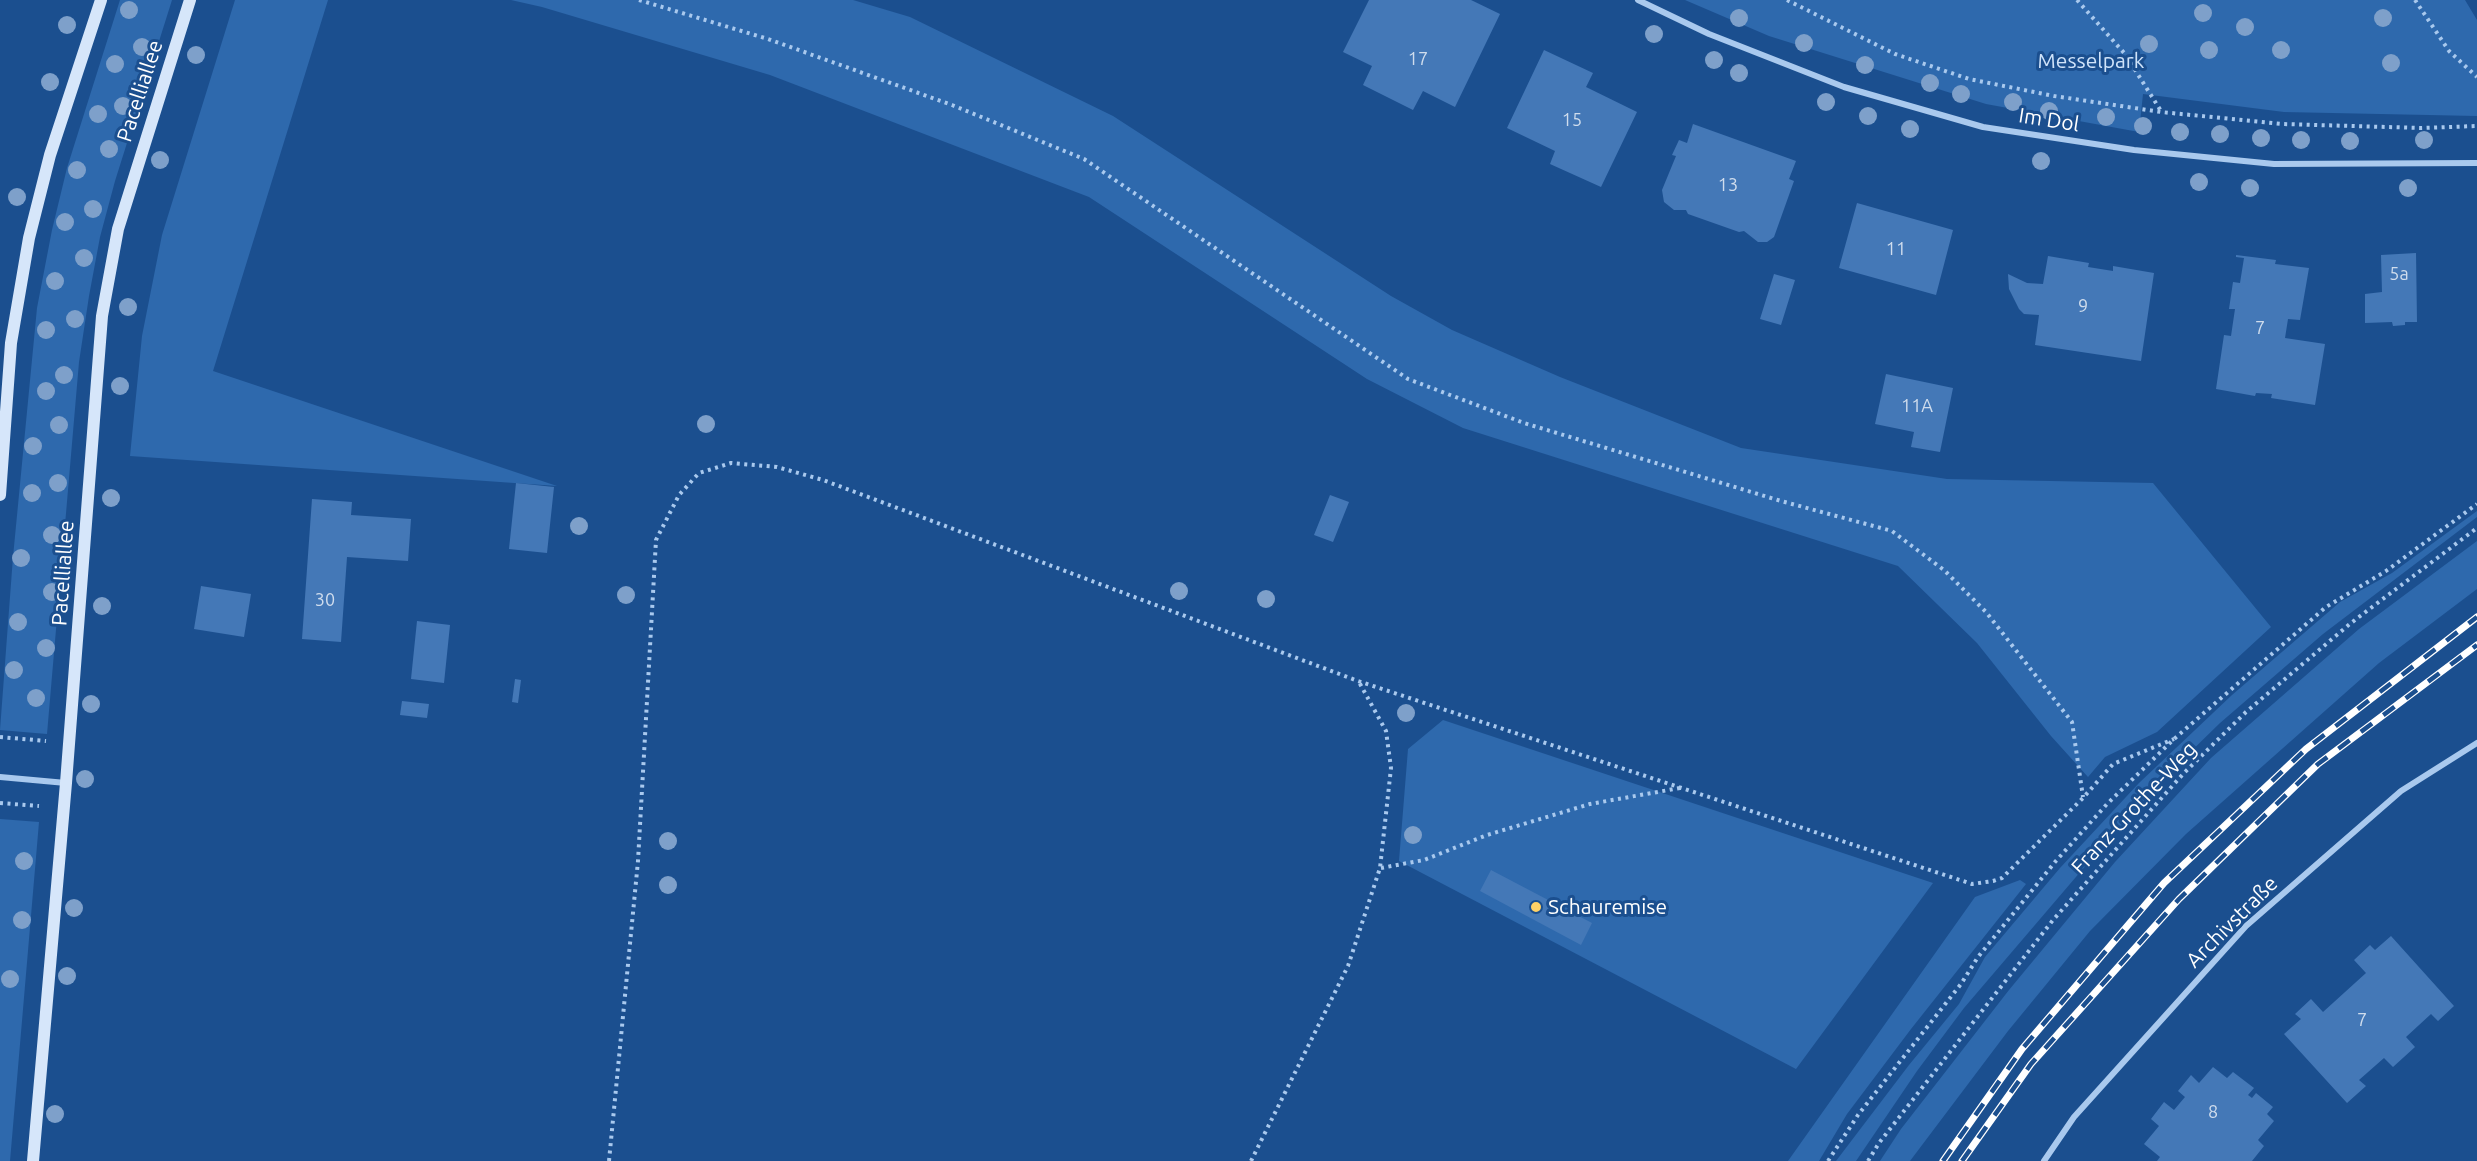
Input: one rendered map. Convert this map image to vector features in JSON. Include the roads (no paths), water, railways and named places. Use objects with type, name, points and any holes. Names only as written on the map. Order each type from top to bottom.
[{"type":"street","points":[[0,495],[11,344],[28,238],[50,155],[101,0]]},
{"type":"street","name":"Pacelliallee","points":[[33,1161],[66,783],[102,316],[118,229],[190,0]]},
{"type":"street","name":"Im Dol","points":[[1638,0],[1709,34],[1844,87],[1983,127],[2134,150],[2274,164],[2477,164]]},
{"type":"street","name":"Archivstraße","points":[[2044,1161],[2074,1117],[2246,926],[2401,791],[2477,742]]},
{"type":"street","points":[[0,777],[66,783]]},
{"type":"railway","points":[[1943,1161],[2022,1049],[2164,883],[2306,749],[2477,617]]},
{"type":"railway","points":[[1962,1161],[2031,1064],[2179,899],[2318,764],[2477,645]]},
{"type":"place","name":"Schauremise","points":[[1536,907]]},
{"type":"park label","name":"Messelpark","points":[[2091,61]]}]
